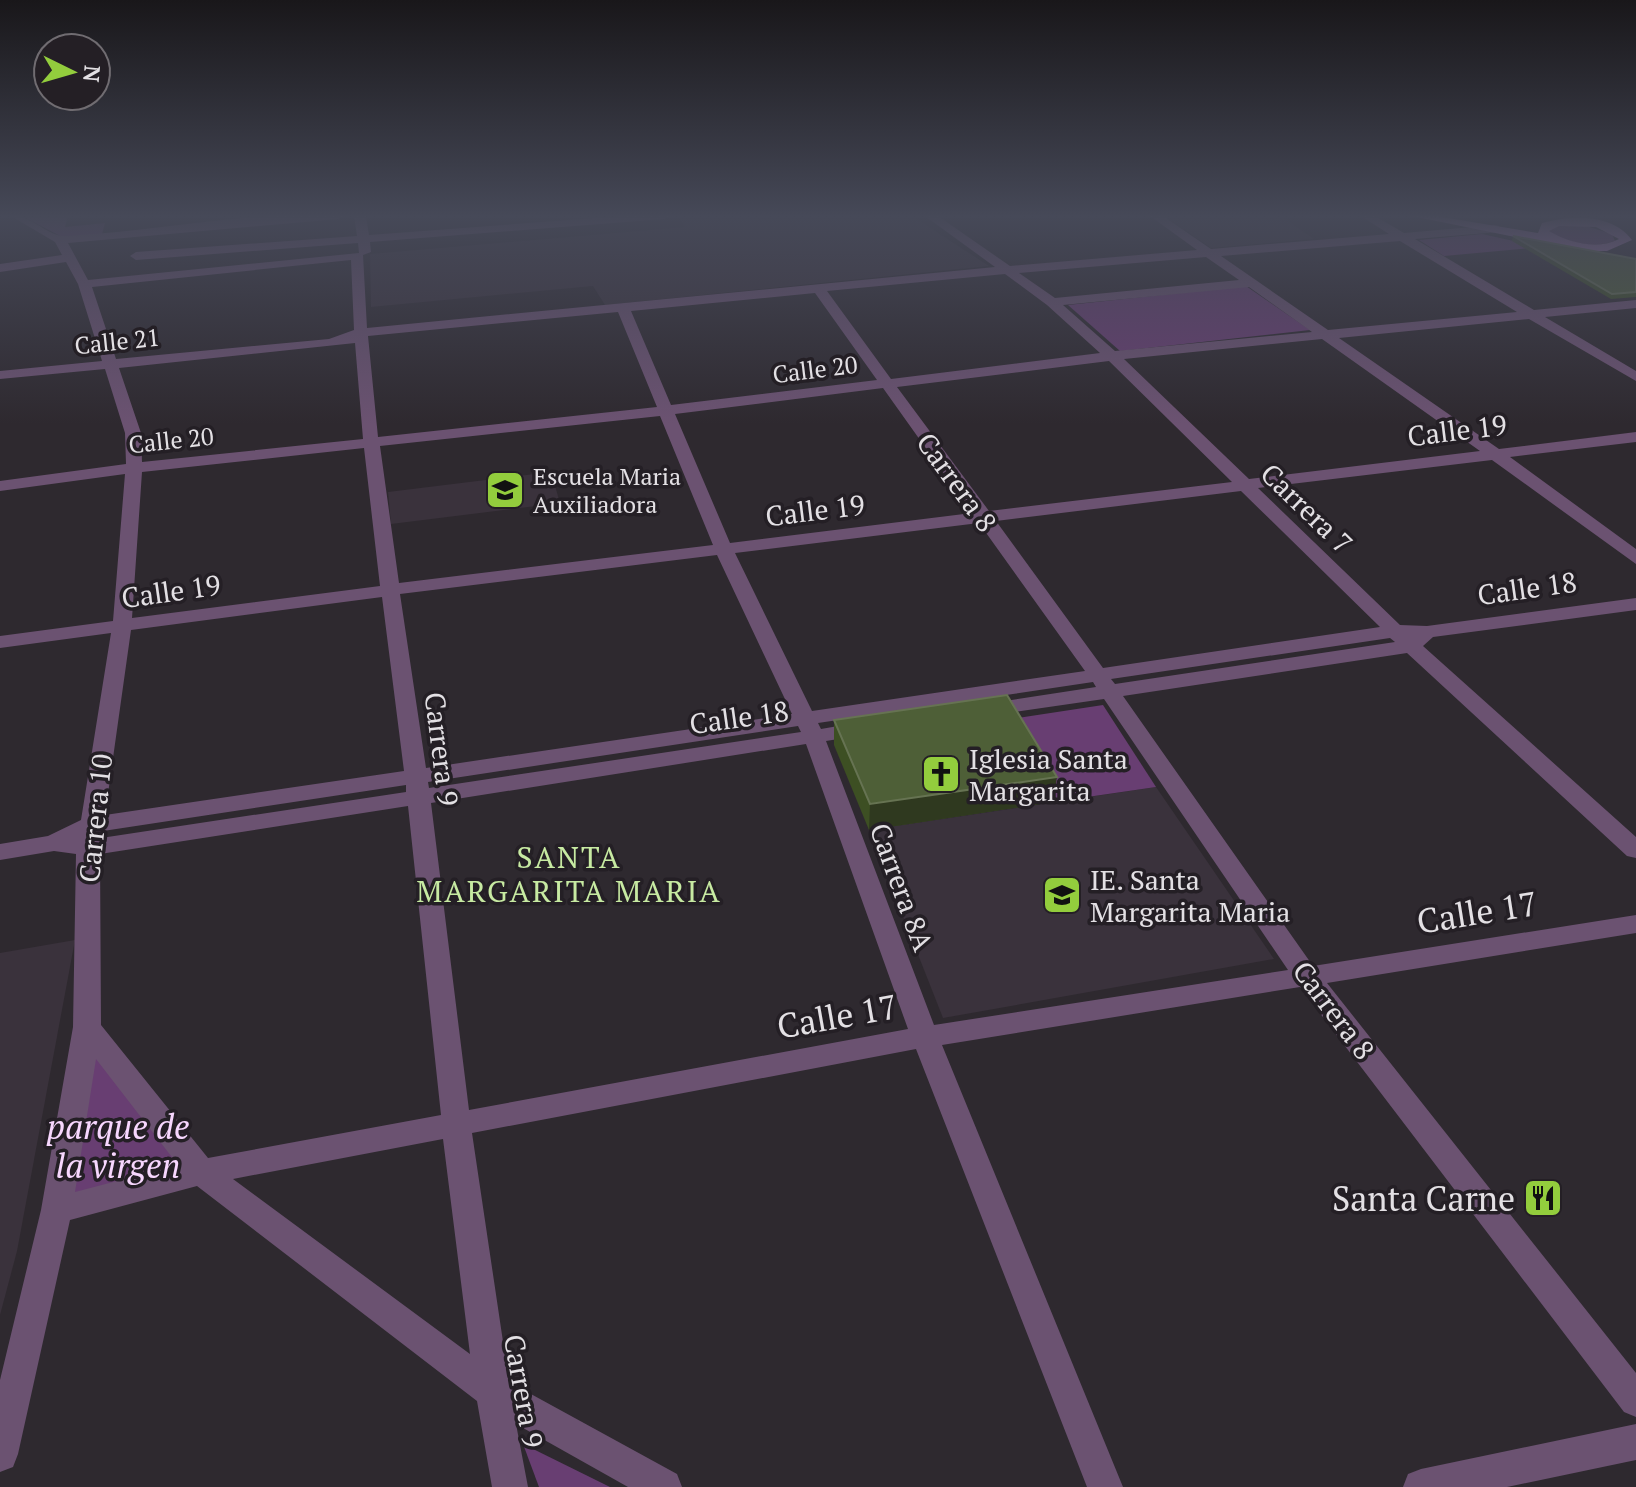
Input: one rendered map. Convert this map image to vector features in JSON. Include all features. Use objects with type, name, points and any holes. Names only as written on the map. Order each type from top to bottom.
[{"type":"street","name":"Carrera 10","points":[[0,1454],[57,1210],[87,1027],[89,836],[122,626],[134,468],[133,433],[84,285]]},
{"type":"street","name":"Carrera 9","points":[[358,285],[370,442],[417,786],[454,1122],[492,1391],[510,1487]]},
{"type":"street","name":"Calle 21","points":[[0,375],[884,285]]},
{"type":"street","name":"Carrera 7","points":[[1030,285],[1112,356],[1394,631]]},
{"type":"street","points":[[1052,302],[1227,285]]},
{"type":"street","points":[[1256,285],[1495,454],[1636,558]]},
{"type":"street","points":[[1482,285],[1636,377]]},
{"type":"street","name":"Carrera 8","points":[[821,292],[885,385],[1104,683],[1305,974],[1636,1400]]},
{"type":"street","name":"Calle 20","points":[[0,486],[1324,332],[1636,304]]},
{"type":"street","name":"Carrera 8A","points":[[625,312],[663,411],[723,548],[810,727],[925,1037],[1105,1487]]},
{"type":"street","name":"Calle 19","points":[[0,642],[723,548],[984,519],[1636,437]]},
{"type":"street","name":"Calle 18","points":[[0,852],[621,754],[1419,639],[1636,604]]},
{"type":"street","name":"Calle 18","points":[[1262,660],[1394,631],[1419,639]]},
{"type":"street","points":[[1419,639],[1636,850]]},
{"type":"street","name":"Calle 17","points":[[57,1210],[201,1172],[454,1122],[925,1037],[1305,974],[1636,924]]},
{"type":"street","points":[[87,1027],[201,1172],[492,1391],[664,1487]]},
{"type":"street","points":[[1421,1487],[1636,1442]]},
{"type":"shaded area","points":[[371,285],[798,285],[605,305],[593,286],[371,307]]},
{"type":"shaded area","points":[[551,472],[560,503],[391,524],[388,492]]},
{"type":"shaded area","name":"IE. Santa Margarita Maria","points":[[1156,787],[1274,959],[943,1018],[869,830]]},
{"type":"shaded area","points":[[75,940],[17,1251],[0,1315],[0,953]]},
{"type":"green space","points":[[1246,286],[1310,330],[1120,351],[1068,305]]},
{"type":"green space","points":[[1103,705],[1156,787],[1053,802],[1005,720]]},
{"type":"green space","name":"parque de la virgen","points":[[91,1045],[189,1169],[68,1199]]},
{"type":"green space","points":[[523,1444],[610,1487],[539,1487]]},
{"type":"building","points":[[1597,285],[1636,285],[1636,292],[1612,294]]},
{"type":"building","name":"Iglesia Santa Margarita","points":[[1007,695],[1057,777],[870,804],[834,720]]},
{"type":"place","name":"Escuela Maria Auxiliadora","points":[[505,490]]},
{"type":"place","name":"Iglesia Santa Margarita","points":[[941,774]]},
{"type":"place","name":"IE. Santa Margarita Maria","points":[[1062,895]]},
{"type":"place","name":"Santa Carne","points":[[1543,1198]]},
{"type":"district","name":"SANTA MARGARITA MARIA","points":[[569,874]]}]
